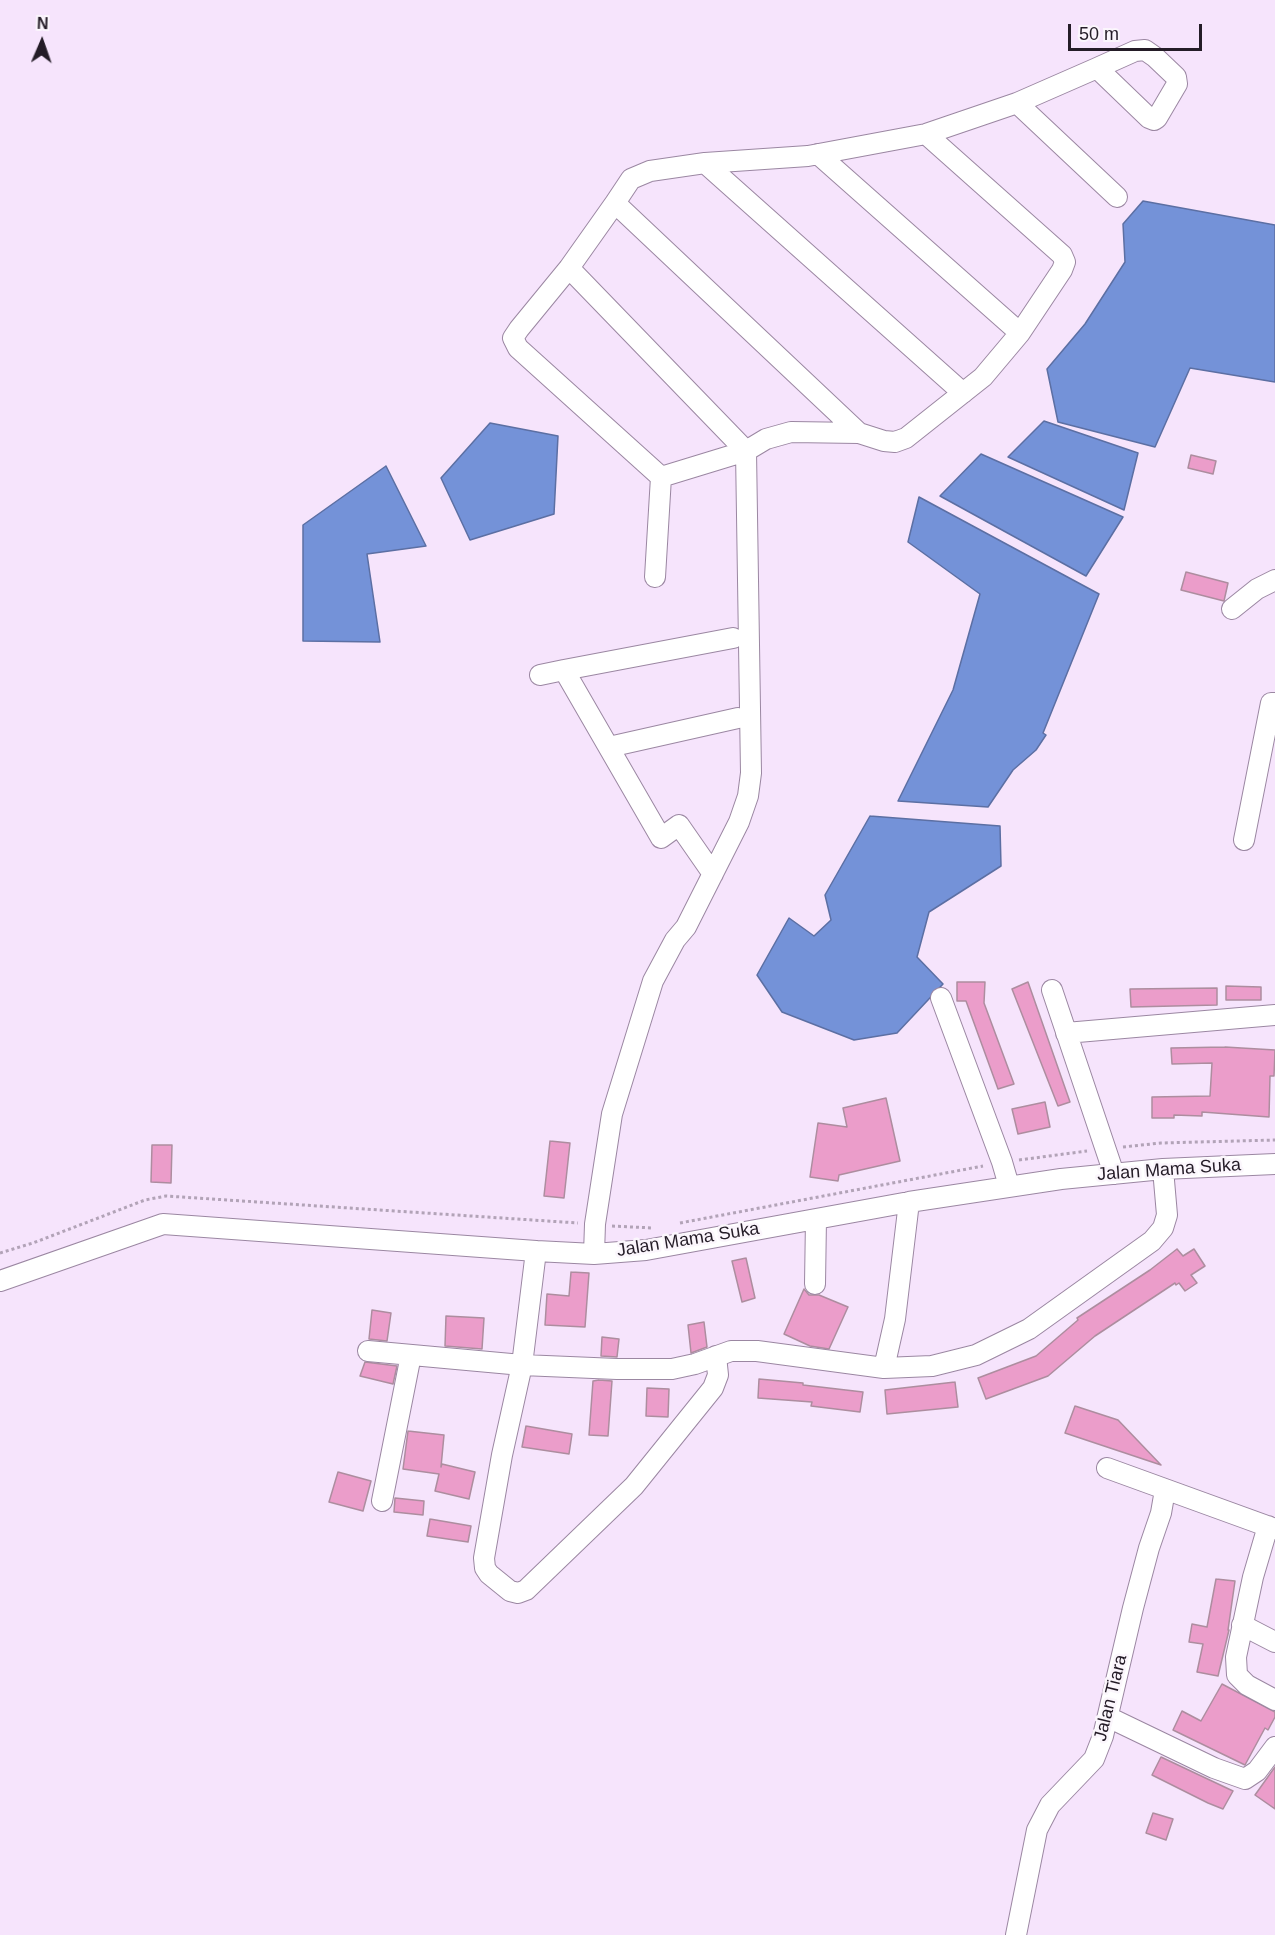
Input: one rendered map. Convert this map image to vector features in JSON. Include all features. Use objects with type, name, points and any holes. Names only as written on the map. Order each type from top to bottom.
[{"type":"street","points":[[661,477],[518,348],[513,338],[569,268],[631,179],[650,171],[705,163],[793,158],[926,134],[1017,103],[1096,68]]},
{"type":"street","points":[[1017,103],[1117,197]]},
{"type":"street","points":[[661,477],[746,452],[766,439],[790,432],[858,433],[895,442],[906,438],[983,377],[1020,333],[1062,270],[1065,262],[1062,255],[926,134]]},
{"type":"street","points":[[818,154],[1020,333]]},
{"type":"street","points":[[705,163],[963,393]]},
{"type":"street","points":[[615,203],[858,433]]},
{"type":"street","points":[[569,268],[746,452],[751,773],[745,808],[686,927],[675,940],[652,981],[612,1114],[595,1224],[594,1254]]},
{"type":"street","points":[[655,577],[661,477]]},
{"type":"street","points":[[1232,609],[1257,589],[1275,580]]},
{"type":"street","points":[[540,675],[733,638]]},
{"type":"street","points":[[564,670],[662,838],[679,825],[713,874]]},
{"type":"street","points":[[1244,840],[1271,703],[1275,704]]},
{"type":"street","points":[[609,747],[738,718]]},
{"type":"street","points":[[1052,990],[1114,1174]]},
{"type":"street","points":[[941,998],[1009,1186]]},
{"type":"street","points":[[1066,1033],[1275,1015]]},
{"type":"street","name":"Jalan Mama Suka","points":[[0,1281],[163,1224],[594,1254],[646,1250],[1009,1186],[1163,1169],[1275,1164]]},
{"type":"street","points":[[368,1351],[522,1365],[617,1369],[672,1369],[695,1364],[731,1351],[757,1351],[884,1368],[932,1366],[976,1355],[1029,1329],[1152,1241],[1163,1228],[1167,1215],[1163,1169]]},
{"type":"street","points":[[884,1368],[895,1319],[909,1202]]},
{"type":"street","points":[[816,1219],[816,1284]]},
{"type":"street","points":[[536,1251],[522,1365],[502,1455],[484,1558],[489,1574],[510,1591],[518,1593],[526,1590],[634,1486],[713,1388],[718,1375],[716,1356]]},
{"type":"street","points":[[382,1501],[411,1355]]},
{"type":"street","points":[[1107,1468],[1272,1527],[1253,1577],[1236,1658],[1237,1675],[1248,1685],[1275,1700]]},
{"type":"street","name":"Jalan Tiara","points":[[1016,1935],[1037,1830],[1050,1805],[1094,1759],[1108,1717],[1133,1608],[1161,1513],[1165,1490]]},
{"type":"street","points":[[1242,1625],[1275,1642]]},
{"type":"street","points":[[1108,1717],[1214,1768],[1245,1779],[1257,1772],[1275,1747]]},
{"type":"path","points":[[675,1224],[1002,1162],[1161,1143],[1275,1140]]},
{"type":"path","points":[[0,1253],[33,1243],[145,1200],[166,1196],[652,1228],[664,1226]]},
{"type":"water","points":[[1143,201],[1275,225],[1275,382],[1190,368],[1155,447],[1058,422],[1047,369],[1085,324],[1125,262],[1123,224]]},
{"type":"water","points":[[1044,421],[1138,453],[1124,510],[1008,457]]},
{"type":"water","points":[[490,423],[558,436],[554,514],[470,540],[441,478]]},
{"type":"water","points":[[981,454],[1123,517],[1086,576],[940,496]]},
{"type":"water","points":[[386,466],[426,546],[367,554],[380,642],[303,641],[303,525]]},
{"type":"water","points":[[919,497],[1099,594],[1043,733],[1046,735],[1036,750],[1013,770],[988,807],[898,801],[953,690],[980,594],[908,542]]},
{"type":"water","points":[[870,816],[1000,826],[1001,866],[929,912],[917,957],[943,984],[897,1033],[854,1040],[782,1012],[757,975],[789,918],[814,936],[831,920],[825,895]]},
{"type":"building","points":[[1191,455],[1216,461],[1213,474],[1188,468]]},
{"type":"building","points":[[1186,572],[1228,583],[1224,601],[1181,590]]},
{"type":"building","points":[[957,982],[985,982],[984,1003],[1014,1084],[998,1089],[966,1001],[957,1001]]},
{"type":"building","points":[[1028,982],[1070,1102],[1058,1106],[1012,989]]},
{"type":"building","points":[[1226,986],[1261,987],[1261,1000],[1226,1000]]},
{"type":"building","points":[[1217,988],[1217,1005],[1131,1007],[1130,989]]},
{"type":"building","points":[[1225,1047],[1275,1050],[1274,1076],[1270,1076],[1269,1117],[1202,1112],[1202,1116],[1174,1115],[1174,1118],[1152,1118],[1152,1097],[1210,1096],[1212,1063],[1172,1064],[1171,1048]]},
{"type":"building","points":[[886,1098],[900,1161],[839,1175],[838,1181],[810,1177],[818,1123],[847,1127],[843,1108]]},
{"type":"building","points":[[1045,1102],[1050,1127],[1018,1134],[1012,1109]]},
{"type":"building","points":[[550,1141],[570,1143],[564,1198],[544,1196]]},
{"type":"building","points":[[152,1145],[172,1145],[171,1183],[151,1182]]},
{"type":"building","points":[[1177,1249],[1183,1256],[1194,1249],[1205,1266],[1191,1275],[1197,1283],[1185,1291],[1179,1283],[1176,1285],[1175,1283],[1095,1336],[1048,1376],[986,1399],[978,1378],[1036,1356],[1078,1320],[1077,1318],[1150,1270]]},
{"type":"building","points":[[746,1258],[755,1298],[742,1302],[732,1261]]},
{"type":"building","points":[[571,1272],[589,1273],[585,1327],[545,1325],[547,1294],[569,1296]]},
{"type":"building","points":[[804,1289],[809,1295],[819,1295],[848,1307],[829,1349],[810,1346],[784,1334]]},
{"type":"building","points":[[372,1310],[391,1313],[387,1341],[369,1339]]},
{"type":"building","points":[[446,1316],[484,1318],[482,1349],[445,1346]]},
{"type":"building","points":[[704,1322],[707,1347],[691,1353],[688,1325]]},
{"type":"building","points":[[602,1337],[619,1339],[617,1357],[601,1356]]},
{"type":"building","points":[[365,1362],[397,1366],[393,1384],[360,1376]]},
{"type":"building","points":[[759,1379],[863,1392],[860,1412],[811,1406],[812,1402],[758,1398]]},
{"type":"building","points":[[593,1381],[612,1381],[608,1436],[589,1435]]},
{"type":"building","points":[[955,1382],[958,1407],[887,1414],[885,1390]]},
{"type":"building","points":[[647,1388],[669,1389],[668,1417],[646,1416]]},
{"type":"building","points":[[1075,1406],[1118,1420],[1161,1465],[1065,1433]]},
{"type":"building","points":[[526,1426],[572,1434],[569,1454],[522,1447]]},
{"type":"building","points":[[408,1431],[444,1435],[441,1467],[442,1464],[475,1472],[469,1499],[435,1491],[439,1474],[403,1469]]},
{"type":"building","points":[[338,1472],[371,1481],[363,1511],[329,1502]]},
{"type":"building","points":[[395,1498],[424,1501],[423,1515],[394,1512]]},
{"type":"building","points":[[430,1519],[471,1526],[468,1542],[427,1536]]},
{"type":"building","points":[[1216,1579],[1235,1581],[1229,1630],[1218,1676],[1197,1672],[1203,1644],[1189,1642],[1192,1624],[1207,1627]]},
{"type":"building","points":[[1222,1684],[1275,1712],[1275,1717],[1268,1730],[1265,1728],[1245,1765],[1173,1730],[1182,1711],[1201,1721]]},
{"type":"building","points":[[1161,1757],[1233,1791],[1223,1809],[1152,1775]]},
{"type":"building","points":[[1275,1767],[1275,1809],[1255,1795]]},
{"type":"building","points":[[1153,1813],[1173,1819],[1166,1840],[1146,1833]]}]
